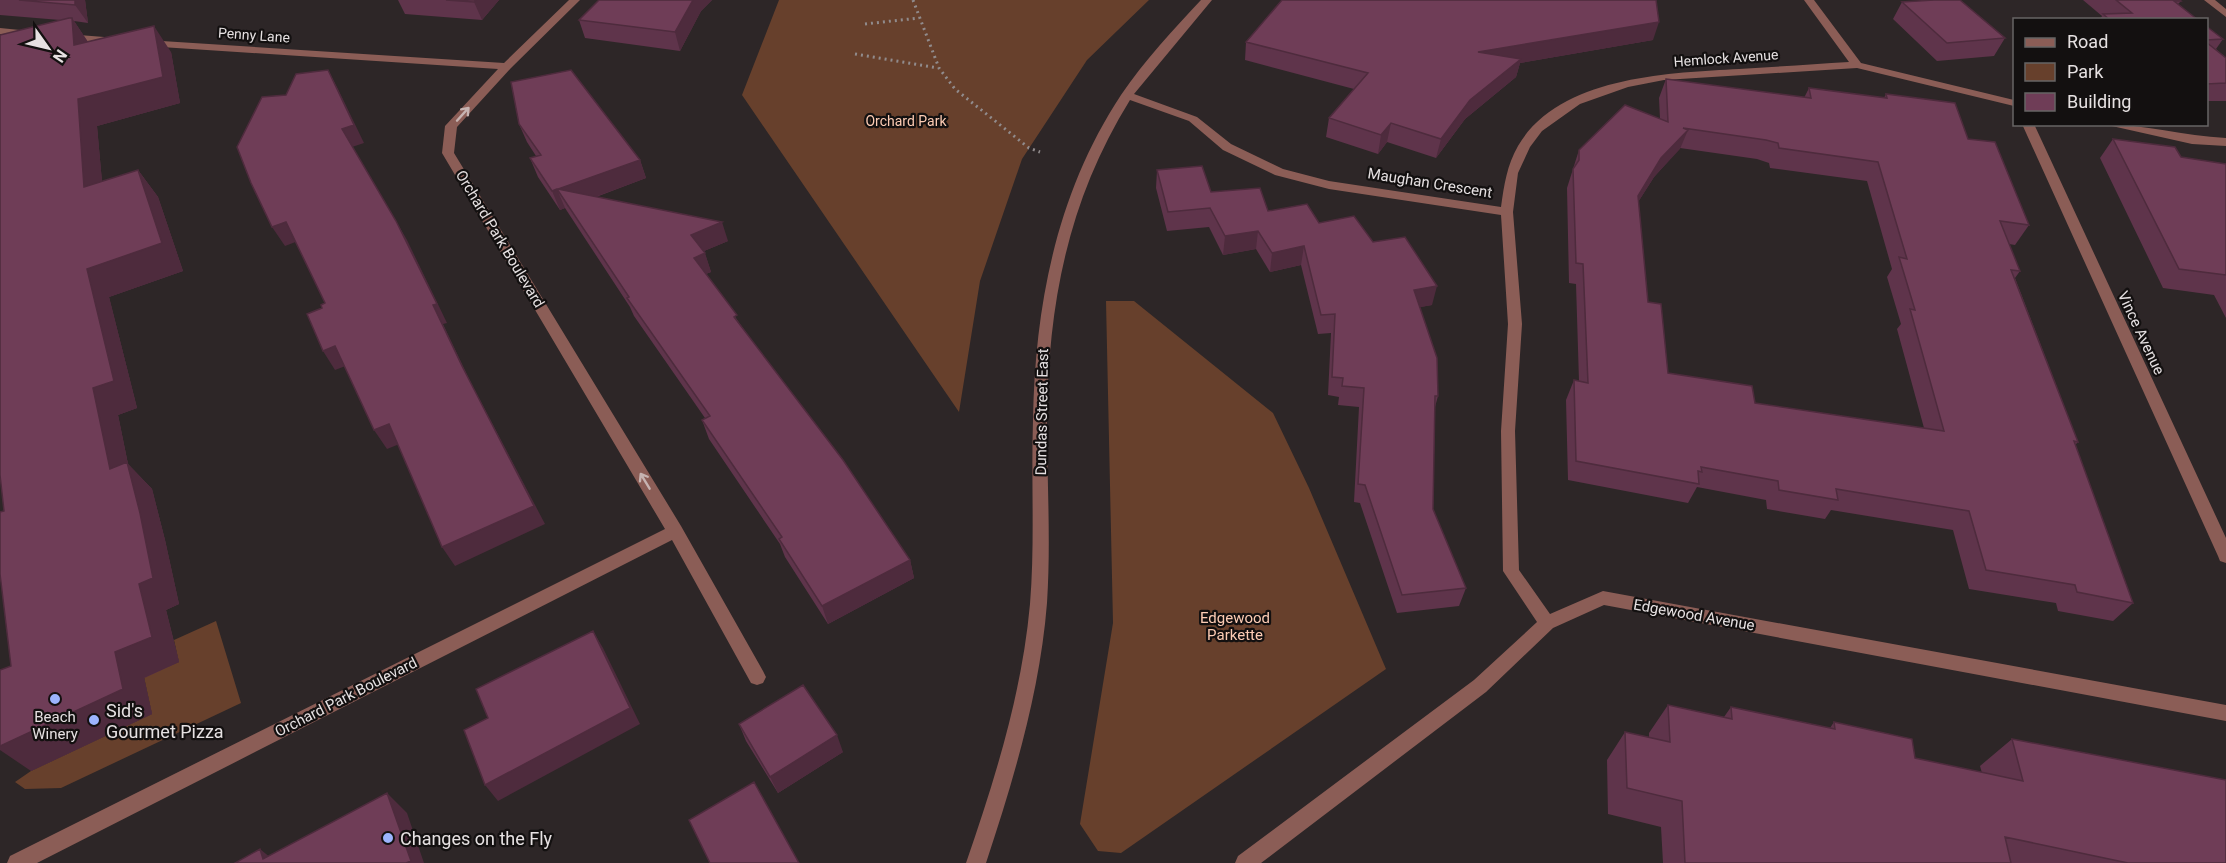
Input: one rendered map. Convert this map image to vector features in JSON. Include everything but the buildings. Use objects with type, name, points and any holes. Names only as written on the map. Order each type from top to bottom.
[{"type":"street","name":"Orchard Park Boulevard","points":[[575,0],[507,66],[451,126],[448,153],[675,531],[757,677]]},
{"type":"street","name":"Dundas Street East","points":[[976,863],[1008,765],[1028,676],[1039,581],[1044,330],[1056,260],[1070,207],[1090,161],[1127,95],[1167,44],[1207,0]]},
{"type":"street","points":[[1809,0],[1857,65]]},
{"type":"street","points":[[2209,0],[2226,14]]},
{"type":"street","name":"Penny Lane","points":[[0,31],[132,42],[507,66]]},
{"type":"street","name":"Hemlock Avenue","points":[[1506,212],[1512,173],[1524,146],[1555,115],[1602,91],[1664,77],[1857,65],[2013,103]]},
{"type":"street","name":"Maughan Crescent","points":[[1127,95],[1193,119],[1227,147],[1280,172],[1329,185],[1506,212],[1515,324],[1508,432],[1511,571],[1547,624]]},
{"type":"street","name":"Vince Avenue","points":[[2029,126],[2226,556]]},
{"type":"street","points":[[2118,126],[2192,140],[2226,142]]},
{"type":"street","name":"Orchard Park Boulevard","points":[[16,863],[675,531]]},
{"type":"street","name":"Edgewood Avenue","points":[[1245,863],[1480,686],[1547,624],[1603,598],[2226,713]]},
{"type":"path","points":[[913,0],[939,68],[956,89],[1029,147],[1040,152]]},
{"type":"path","points":[[864,24],[919,18]]},
{"type":"path","points":[[855,54],[939,68]]},
{"type":"green space","name":"Orchard Park","points":[[779,0],[1149,0],[1087,60],[1022,159],[980,281],[959,412],[742,95]]},
{"type":"green space","name":"Edgewood Parkette","points":[[1106,301],[1134,301],[1273,413],[1309,488],[1386,669],[1121,853],[1098,851],[1080,824],[1113,623]]},
{"type":"green space","points":[[216,621],[241,703],[61,788],[25,789],[15,782],[31,771],[152,714],[144,677],[179,662],[174,640]]},
{"type":"place","name":"Beach Winery","points":[[55,699]]},
{"type":"place","name":"Sid's Gourmet Pizza","points":[[94,720]]},
{"type":"place","name":"Changes on the Fly","points":[[388,838]]}]
